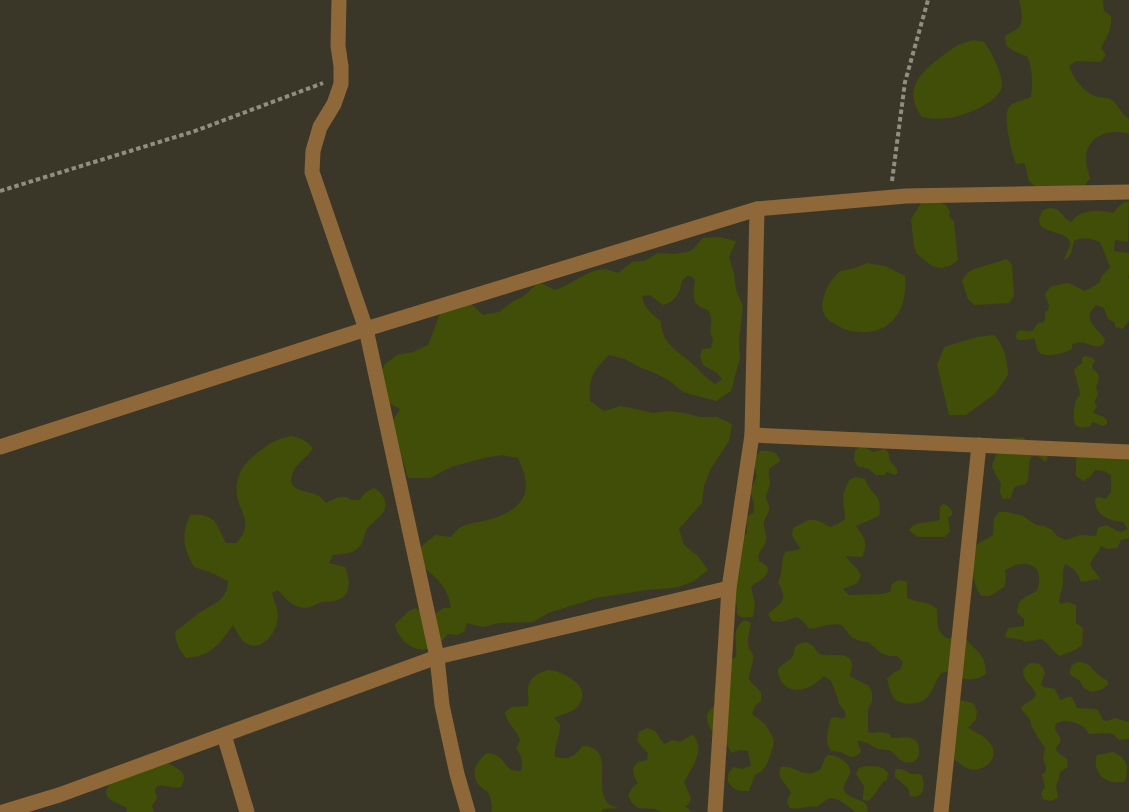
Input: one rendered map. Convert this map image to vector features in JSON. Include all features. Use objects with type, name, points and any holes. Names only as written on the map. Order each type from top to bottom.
[{"type":"street","points":[[339,0],[340,84],[334,104],[320,127],[313,151],[312,172],[366,329],[436,657],[442,705],[468,812]]},
{"type":"street","points":[[0,447],[366,329],[757,209],[906,196],[1129,192]]},
{"type":"street","points":[[715,812],[729,588],[752,435],[757,209]]},
{"type":"street","points":[[752,435],[1129,452]]},
{"type":"street","points":[[941,812],[979,445]]},
{"type":"street","points":[[5,812],[59,795],[436,657],[729,588]]},
{"type":"street","points":[[224,735],[247,812]]},
{"type":"path","points":[[890,198],[905,82],[928,0]]},
{"type":"path","points":[[0,191],[195,131],[341,77]]},
{"type":"green space","points":[[1019,0],[1103,0],[1104,11],[1111,16],[1110,28],[1101,48],[1106,55],[1101,62],[1076,61],[1069,66],[1084,89],[1115,103],[1129,119],[1129,134],[1107,133],[1094,140],[1087,152],[1086,162],[1090,179],[1084,186],[1039,187],[1029,181],[1024,163],[1016,164],[1008,135],[1007,112],[1011,105],[1031,97],[1032,87],[1028,57],[1006,45],[1005,36],[1021,24],[1022,14]]},
{"type":"green space","points":[[974,40],[984,42],[993,56],[1002,80],[1000,91],[981,107],[963,114],[942,119],[922,117],[916,108],[914,99],[914,91],[920,77],[933,63],[953,48]]},
{"type":"green space","points":[[1129,201],[1128,242],[1115,240],[1114,251],[1129,253],[1129,321],[1122,329],[1115,327],[1115,323],[1108,319],[1104,308],[1096,305],[1090,315],[1090,320],[1105,340],[1103,345],[1095,346],[1080,342],[1072,345],[1069,351],[1046,355],[1038,351],[1034,338],[1018,340],[1015,336],[1017,333],[1022,330],[1031,331],[1038,323],[1045,320],[1045,312],[1049,306],[1045,294],[1050,287],[1069,283],[1085,291],[1099,283],[1110,267],[1101,244],[1086,238],[1074,241],[1071,254],[1064,261],[1070,242],[1062,235],[1043,228],[1039,218],[1043,210],[1056,209],[1071,222],[1085,212],[1113,213],[1122,203]]},
{"type":"green space","points":[[938,202],[946,205],[950,212],[949,216],[954,222],[958,260],[950,266],[941,268],[932,266],[917,254],[911,219],[921,203]]},
{"type":"green space","points":[[719,237],[736,241],[729,257],[736,290],[743,306],[739,340],[740,358],[731,391],[716,401],[683,392],[670,381],[655,373],[625,359],[609,355],[593,375],[590,401],[604,411],[620,406],[653,413],[669,411],[700,417],[717,417],[732,424],[729,441],[710,470],[704,486],[702,503],[679,529],[684,545],[698,556],[708,570],[694,581],[678,587],[596,598],[548,613],[533,622],[499,623],[483,627],[467,623],[464,632],[457,635],[448,634],[434,647],[421,650],[409,645],[400,636],[395,624],[409,611],[416,608],[429,619],[443,608],[451,608],[443,587],[418,562],[422,546],[435,535],[451,537],[461,527],[510,511],[523,498],[526,481],[518,458],[501,455],[451,467],[430,478],[408,478],[400,451],[388,428],[400,409],[387,402],[377,386],[384,365],[397,355],[413,352],[428,345],[440,314],[453,305],[470,303],[483,315],[499,312],[524,296],[539,282],[555,290],[598,270],[606,269],[618,273],[632,262],[644,261],[658,253],[675,254],[691,251],[703,238]],"holes":[[[688,275],[695,279],[695,302],[708,310],[710,314],[710,332],[713,340],[711,348],[702,349],[700,357],[703,365],[717,373],[722,379],[715,384],[668,343],[664,337],[661,322],[647,308],[642,296],[650,295],[663,305],[671,302],[680,289],[682,281]]]},
{"type":"green space","points":[[1007,259],[1012,265],[1014,296],[1009,303],[974,305],[968,299],[962,281],[967,273]]},
{"type":"green space","points":[[867,263],[885,266],[905,276],[902,305],[898,314],[885,327],[866,332],[846,330],[825,316],[822,306],[824,295],[838,273]]},
{"type":"green space","points":[[994,335],[1003,349],[1008,375],[995,394],[966,415],[949,415],[937,365],[944,347],[977,337]]},
{"type":"green space","points":[[1085,356],[1095,361],[1092,369],[1099,378],[1096,386],[1098,395],[1094,402],[1097,406],[1093,413],[1107,420],[1107,424],[1103,426],[1092,422],[1091,426],[1081,427],[1075,423],[1075,404],[1080,395],[1074,370],[1082,363],[1082,358]]},
{"type":"green space","points":[[290,436],[303,439],[313,448],[294,470],[291,477],[294,487],[319,496],[326,503],[342,497],[359,500],[374,488],[385,500],[384,511],[367,529],[359,548],[333,555],[329,563],[345,567],[349,581],[348,591],[343,598],[338,600],[301,608],[286,599],[278,590],[272,593],[278,616],[275,629],[262,644],[249,645],[243,641],[233,625],[214,648],[202,655],[186,658],[178,646],[175,632],[223,597],[228,581],[194,567],[187,554],[184,541],[190,515],[210,518],[217,525],[226,543],[236,543],[245,529],[236,489],[242,470],[250,459],[265,448]]},
{"type":"green space","points":[[1023,437],[1028,443],[1048,455],[1047,459],[1045,462],[1038,456],[1031,457],[1027,482],[1014,488],[1011,498],[1003,499],[1000,492],[1001,484],[992,466],[1002,439]]},
{"type":"green space","points":[[863,446],[873,452],[885,449],[898,473],[895,475],[887,472],[884,475],[876,475],[869,469],[857,466],[854,459],[855,450]]},
{"type":"green space","points":[[761,451],[773,452],[778,455],[780,461],[769,469],[770,485],[766,498],[769,509],[764,523],[766,540],[759,555],[759,561],[768,568],[768,572],[751,587],[755,604],[753,617],[740,617],[737,614],[734,598],[738,542],[747,533],[747,517],[754,512],[750,491],[756,478],[755,457]]},
{"type":"green space","points":[[1077,454],[1129,457],[1129,538],[1121,540],[1117,548],[1108,549],[1101,546],[1090,564],[1101,581],[1097,579],[1081,582],[1075,571],[1065,564],[1060,604],[1068,602],[1076,605],[1076,623],[1083,628],[1082,645],[1060,656],[1042,639],[1025,642],[1005,637],[1008,628],[1024,626],[1024,619],[1017,613],[1018,608],[1023,599],[1037,591],[1039,574],[1036,569],[1027,564],[1013,566],[1005,570],[1004,587],[990,596],[981,596],[974,578],[972,556],[977,545],[993,535],[994,518],[999,512],[1023,516],[1036,525],[1052,530],[1065,540],[1080,535],[1096,536],[1098,528],[1106,525],[1120,532],[1128,529],[1123,522],[1103,516],[1097,509],[1095,499],[1098,497],[1106,499],[1111,492],[1111,475],[1095,470],[1083,481],[1076,476]]},
{"type":"green space","points":[[856,477],[865,479],[878,499],[880,508],[879,516],[856,526],[865,540],[864,552],[862,557],[846,556],[861,575],[858,583],[843,589],[849,595],[882,594],[890,592],[892,584],[899,580],[907,582],[907,598],[930,604],[937,609],[939,630],[948,639],[962,632],[981,654],[986,674],[972,679],[957,677],[949,671],[941,673],[926,698],[917,703],[902,703],[893,696],[887,679],[900,670],[903,662],[897,656],[881,653],[868,642],[852,638],[842,625],[832,624],[809,629],[797,617],[781,622],[772,621],[768,614],[780,604],[783,598],[778,582],[785,552],[801,549],[792,536],[793,528],[812,520],[830,527],[845,519],[843,495],[849,480]]},
{"type":"green space","points":[[943,504],[952,511],[952,515],[948,518],[950,531],[945,537],[920,537],[909,530],[919,523],[939,520],[940,507]]},
{"type":"green space","points":[[744,620],[751,623],[748,641],[753,659],[749,680],[761,692],[761,701],[755,706],[752,714],[765,724],[774,739],[767,764],[755,775],[749,791],[737,790],[728,782],[728,774],[733,767],[742,769],[751,766],[748,751],[739,750],[732,753],[721,732],[712,731],[707,719],[710,709],[718,704],[714,696],[715,688],[721,683],[728,661],[736,657],[737,628]]},
{"type":"green space","points":[[806,642],[820,654],[844,656],[851,661],[850,676],[869,686],[872,693],[872,702],[868,709],[868,732],[890,734],[891,738],[913,739],[919,746],[915,761],[905,762],[890,751],[860,741],[857,741],[861,752],[855,756],[831,751],[827,739],[831,718],[843,719],[846,716],[838,702],[831,681],[824,676],[809,687],[793,690],[782,683],[778,674],[778,669],[791,658],[795,647]]},
{"type":"green space","points":[[1078,662],[1090,666],[1108,681],[1108,685],[1094,691],[1084,688],[1079,680],[1070,674],[1071,666]]},
{"type":"green space","points":[[1030,663],[1038,664],[1043,668],[1045,673],[1041,684],[1043,687],[1055,689],[1060,700],[1072,697],[1077,708],[1098,710],[1103,720],[1115,718],[1129,722],[1129,739],[1119,740],[1109,733],[1089,734],[1081,725],[1070,721],[1056,724],[1055,728],[1061,741],[1056,748],[1057,752],[1067,759],[1068,767],[1059,775],[1056,786],[1058,798],[1051,801],[1043,799],[1041,794],[1045,786],[1042,775],[1046,771],[1043,759],[1045,747],[1021,708],[1036,694],[1023,674],[1023,669]]},
{"type":"green space","points":[[549,670],[570,678],[581,688],[583,694],[576,708],[554,718],[560,724],[555,757],[571,757],[582,746],[594,748],[600,755],[604,797],[609,804],[620,808],[603,809],[601,812],[491,812],[488,792],[479,785],[475,778],[476,766],[486,753],[498,756],[510,769],[521,771],[522,759],[516,748],[520,741],[505,712],[512,707],[528,706],[530,682],[538,674]]},
{"type":"green space","points":[[960,700],[973,703],[977,711],[976,719],[968,728],[984,737],[994,752],[986,766],[975,770],[963,766],[953,758],[957,732],[952,702]]},
{"type":"green space","points":[[647,728],[655,731],[664,744],[672,740],[680,742],[693,734],[697,741],[698,753],[684,782],[691,798],[685,806],[692,812],[661,812],[655,809],[638,808],[632,803],[628,795],[638,783],[633,768],[638,762],[647,760],[648,753],[637,740],[639,732]]},
{"type":"green space","points":[[1113,752],[1126,764],[1125,781],[1112,782],[1098,773],[1097,755]]},
{"type":"green space","points":[[828,755],[836,756],[847,764],[850,773],[844,788],[845,792],[866,804],[868,812],[855,812],[833,798],[817,807],[790,808],[788,800],[791,793],[780,777],[781,767],[814,773],[820,770]]},
{"type":"green space","points":[[168,763],[182,772],[183,782],[181,787],[157,786],[155,790],[157,798],[152,806],[154,812],[127,812],[126,807],[107,796],[107,788],[111,782]]},
{"type":"green space","points":[[880,767],[888,773],[887,780],[868,801],[863,800],[864,786],[856,774],[859,768]]},
{"type":"green space","points":[[896,769],[902,769],[911,774],[921,774],[924,786],[919,796],[910,796],[908,788],[895,777]]}]
